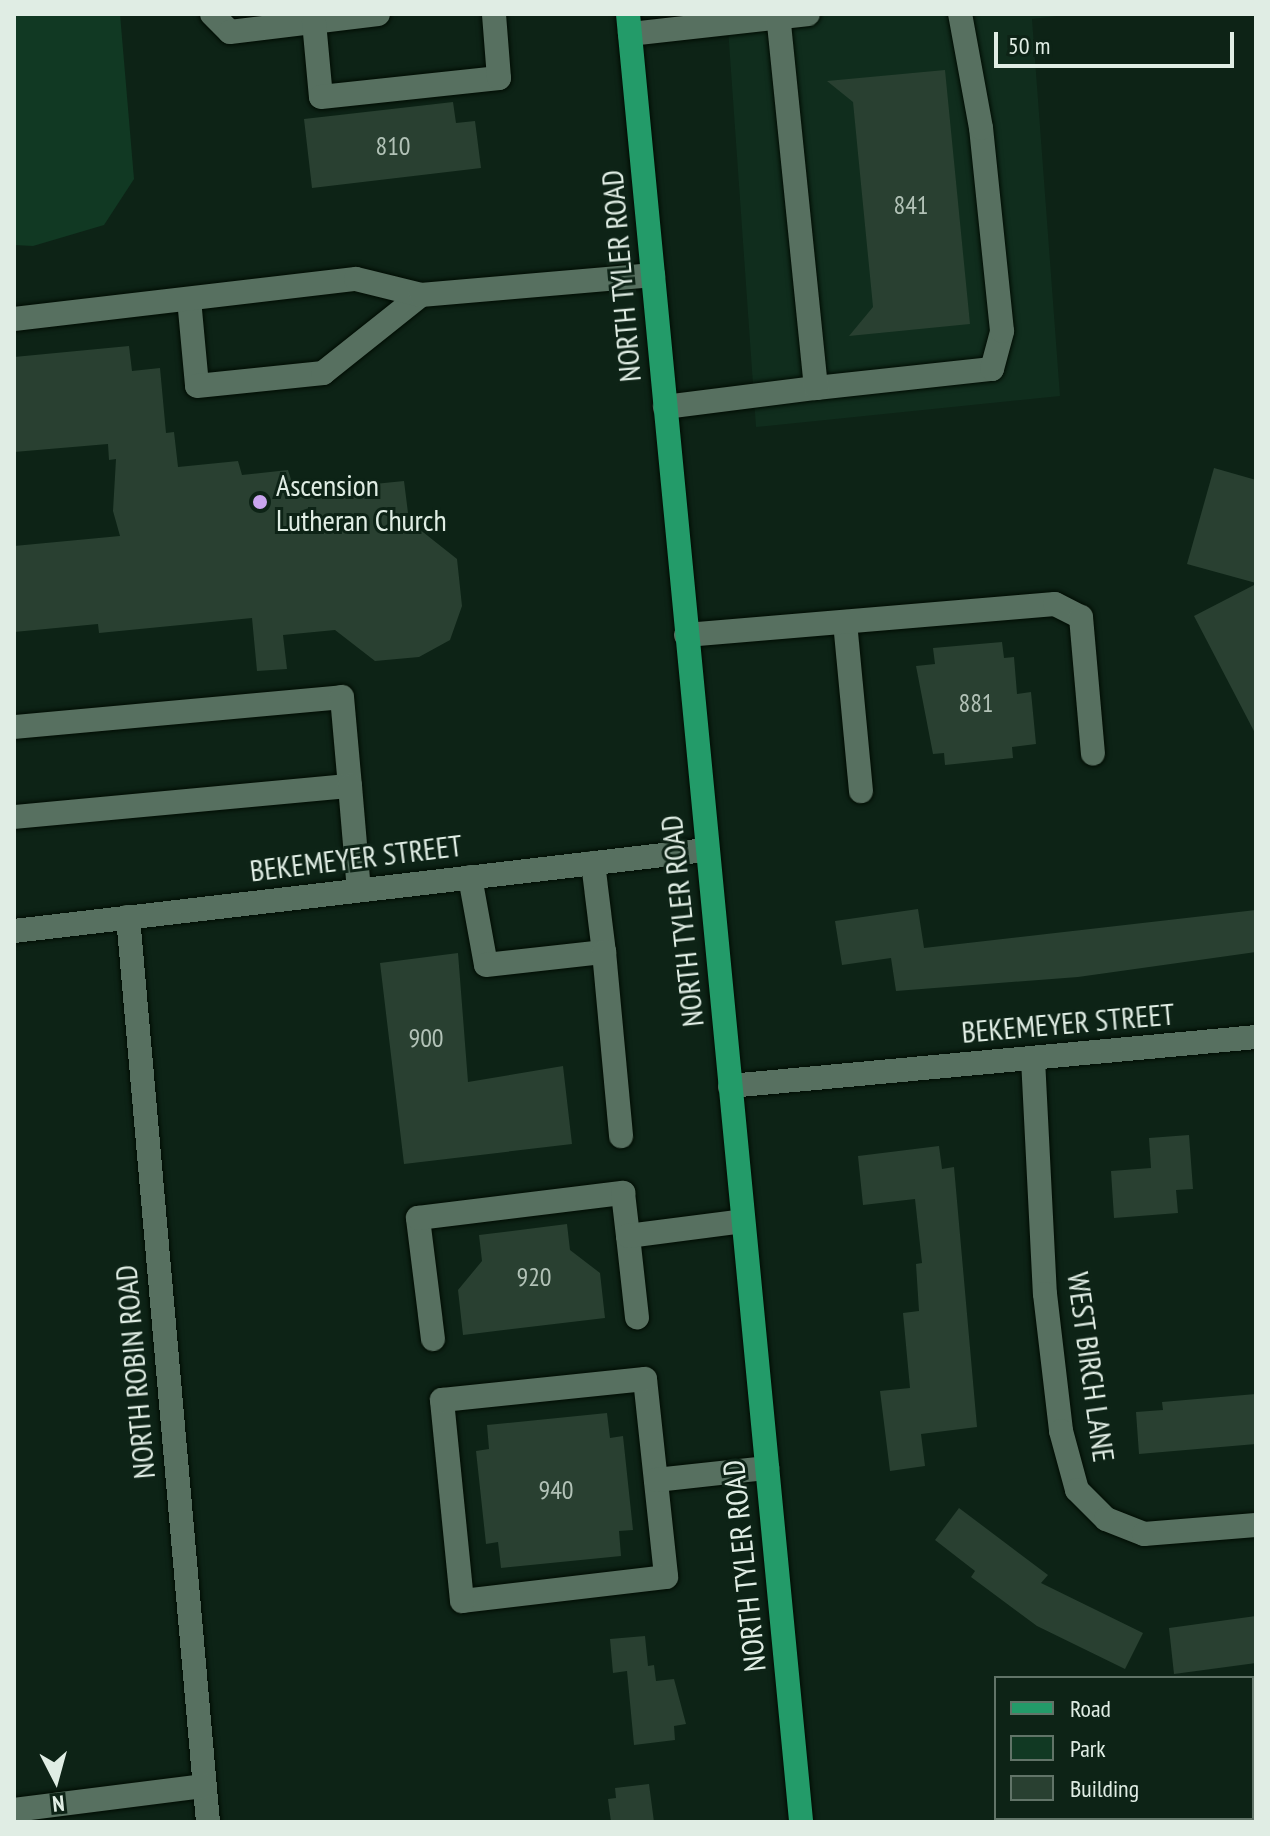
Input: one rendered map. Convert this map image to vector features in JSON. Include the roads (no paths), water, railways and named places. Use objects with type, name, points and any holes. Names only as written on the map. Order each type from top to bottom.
[{"type":"main road","name":"NORTH TYLER ROAD","points":[[629,24],[801,1822]]},
{"type":"street","points":[[212,14],[230,32],[378,14]]},
{"type":"street","points":[[314,22],[321,97],[499,78],[494,14]]},
{"type":"street","points":[[629,24],[808,14]]},
{"type":"street","points":[[665,407],[992,369],[1002,331],[981,128],[960,14]]},
{"type":"street","points":[[778,16],[816,388]]},
{"type":"street","points":[[14,319],[356,279],[421,295],[653,275]]},
{"type":"street","points":[[189,299],[197,386],[323,373],[421,295]]},
{"type":"street","points":[[686,635],[1055,604],[1081,617],[1093,753]]},
{"type":"street","points":[[845,622],[861,791]]},
{"type":"street","points":[[14,727],[342,697],[359,890]]},
{"type":"street","points":[[14,817],[350,786]]},
{"type":"street","name":"BEKEMEYER STREET","points":[[14,930],[706,850]]},
{"type":"street","points":[[593,863],[621,1136]]},
{"type":"street","points":[[470,877],[486,965],[604,952]]},
{"type":"street","name":"NORTH ROBIN ROAD","points":[[128,917],[208,1822]]},
{"type":"street","name":"BEKEMEYER STREET","points":[[730,1086],[1256,1037]]},
{"type":"street","name":"WEST BIRCH LANE","points":[[1033,1059],[1045,1294],[1061,1431],[1077,1490],[1106,1519],[1144,1534],[1256,1525]]},
{"type":"street","points":[[433,1339],[418,1218],[623,1193],[637,1318]]},
{"type":"street","points":[[628,1236],[743,1221]]},
{"type":"street","points":[[645,1379],[656,1480],[666,1577],[462,1601],[442,1400],[645,1379]]},
{"type":"street","points":[[656,1480],[767,1468]]},
{"type":"street","points":[[14,1810],[204,1786]]},
{"type":"place","name":"Ascension Lutheran Church","points":[[260,502]]}]
